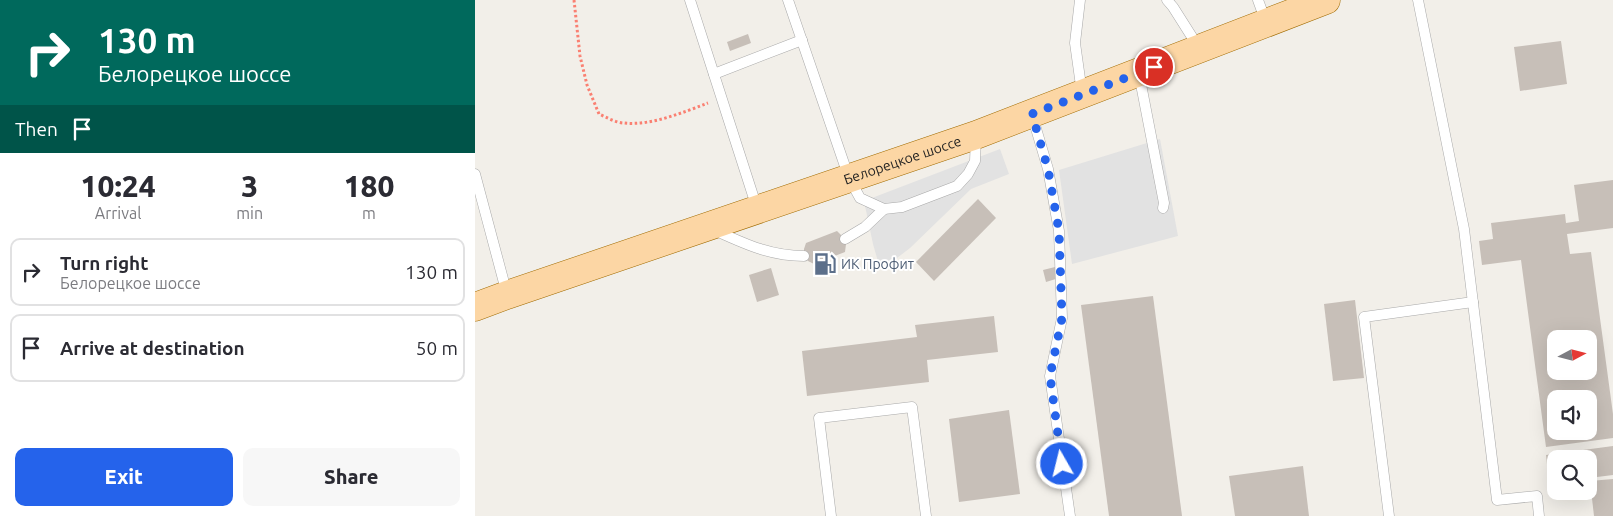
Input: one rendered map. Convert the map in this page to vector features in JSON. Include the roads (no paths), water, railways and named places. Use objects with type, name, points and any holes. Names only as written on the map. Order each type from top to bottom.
[{"type":"main road","name":"Белорецкое шоссе","points":[[475,307],[976,135],[1199,49],[1262,12],[1326,0]]},
{"type":"lane","points":[[690,0],[757,209]]},
{"type":"lane","points":[[788,0],[849,178],[860,198],[884,209],[902,208],[957,186],[968,174],[975,161],[976,135]]},
{"type":"lane","points":[[1080,0],[1075,43],[1082,95]]},
{"type":"lane","points":[[1167,0],[1199,49]]},
{"type":"lane","points":[[1418,0],[1464,228],[1497,500],[1537,496],[1539,516]]},
{"type":"lane","points":[[714,74],[802,40]]},
{"type":"lane","points":[[1139,73],[1164,203],[1163,208]]},
{"type":"lane","points":[[1032,114],[1048,169],[1059,231],[1062,318],[1050,376],[1070,516]]},
{"type":"lane","points":[[475,174],[507,295]]},
{"type":"lane","points":[[845,238],[865,227],[884,209]]},
{"type":"lane","points":[[706,227],[754,248],[774,254],[804,256]]},
{"type":"lane","points":[[1389,516],[1364,317],[1473,302]]},
{"type":"lane","points":[[831,516],[819,418],[912,407],[926,516]]},
{"type":"place","name":"ИК Профит","points":[[825,264]]}]
